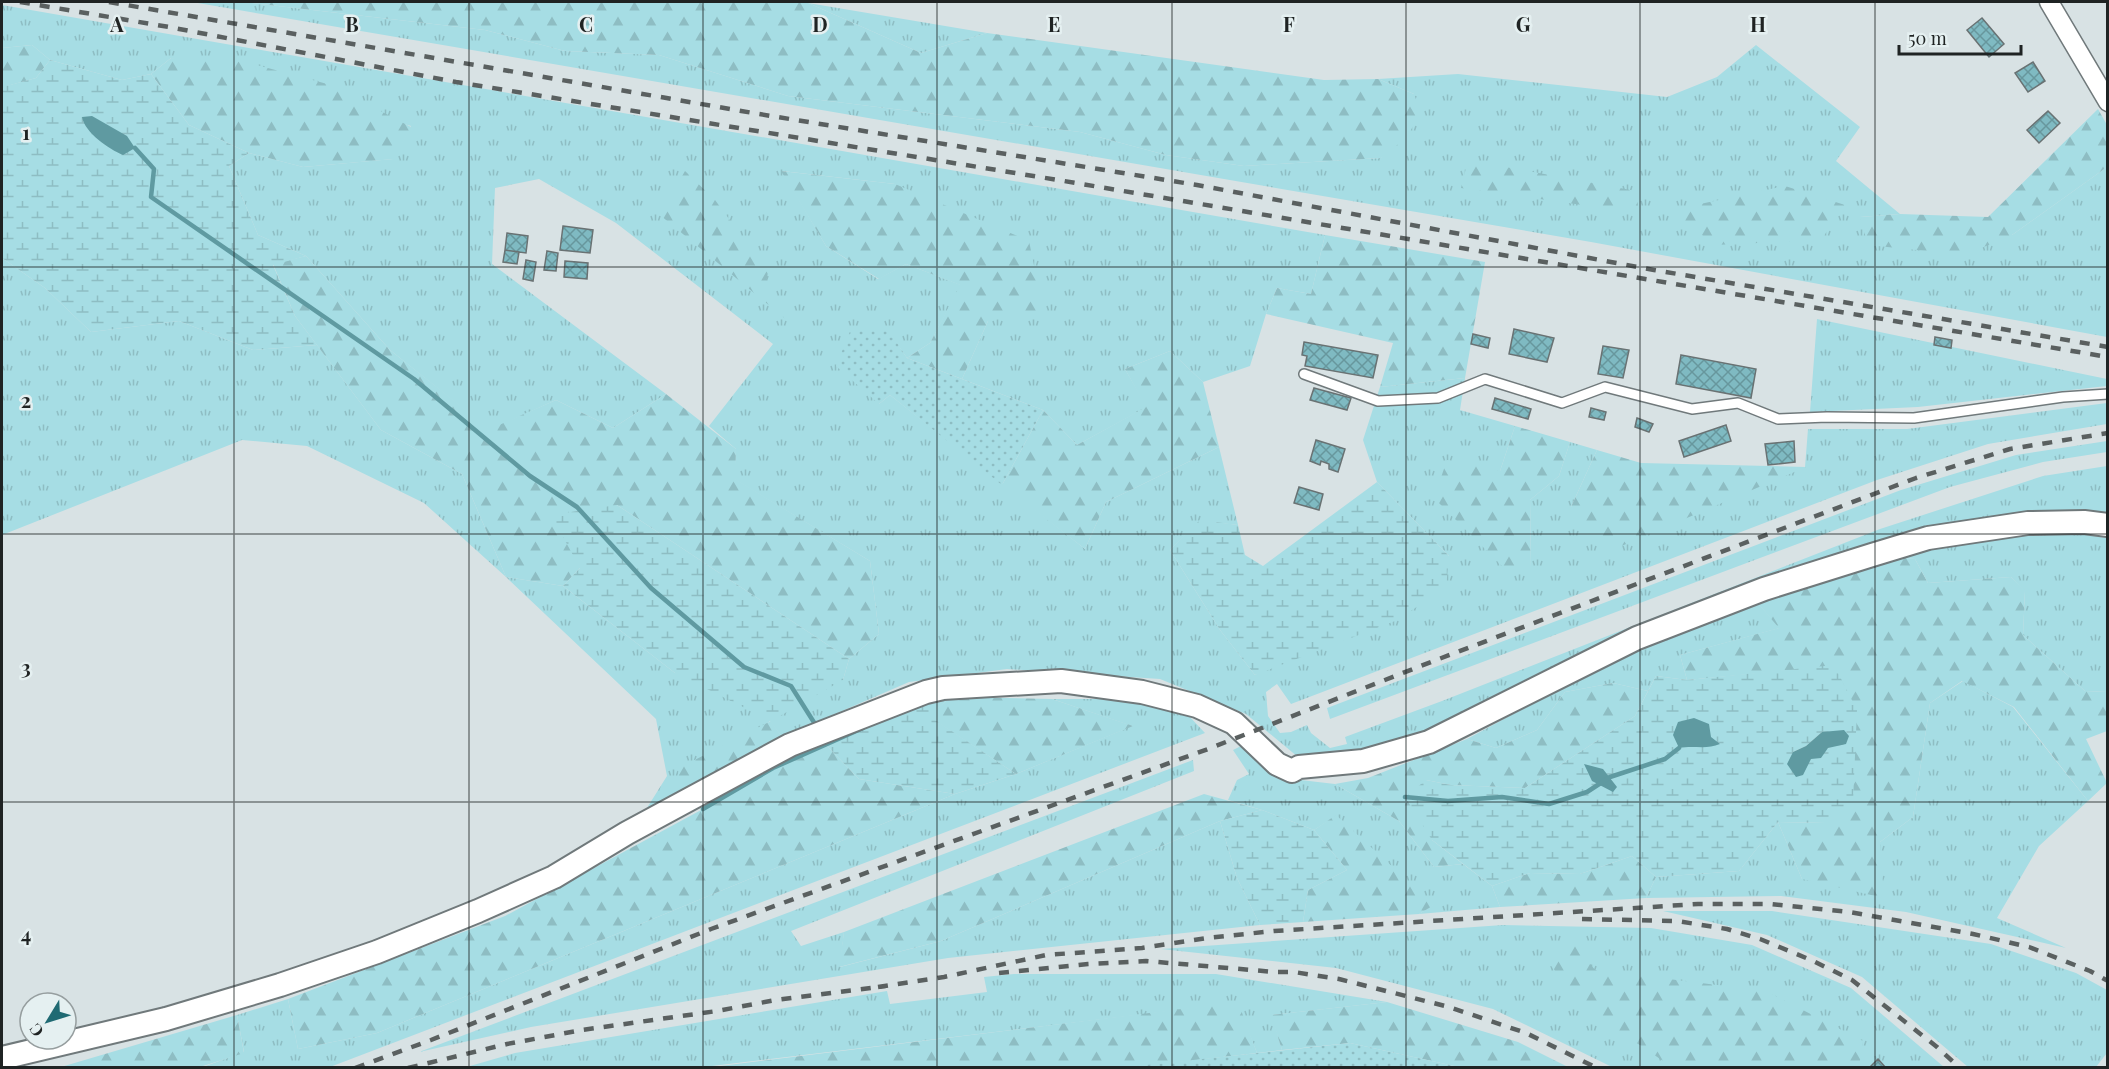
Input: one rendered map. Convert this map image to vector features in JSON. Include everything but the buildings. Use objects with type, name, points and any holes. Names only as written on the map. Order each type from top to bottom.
[{"type":"street","points":[[2049,2],[2108,102]]},
{"type":"street","points":[[2,1058],[166,1019],[280,985],[387,948],[554,877],[627,833],[790,745],[926,692],[943,688],[1061,681],[1142,692],[1197,706],[1234,723],[1277,764],[1292,771],[1299,767],[1363,761],[1429,742],[1637,638],[1764,589],[1928,538],[2028,523],[2084,522],[2108,525]]},
{"type":"lane","points":[[1304,374],[1378,401],[1438,398],[1485,379],[1562,403],[1605,387],[1692,409],[1738,403],[1778,419],[1914,418],[2063,397],[2108,394]]},
{"type":"green space","points":[[192,2],[244,2],[485,30],[565,51],[659,55],[788,96],[1080,132],[1166,155],[1244,166],[1381,158],[1414,94],[1378,79],[1458,74],[1667,97],[1717,77],[1756,45],[1860,127],[1836,161],[1900,214],[1860,217],[2012,235],[2107,167],[2107,337],[1591,242]]},
{"type":"green space","points":[[244,2],[806,2],[921,53],[987,33],[1324,80],[1378,79],[1414,94],[1421,113],[1406,138],[1381,158],[1244,166],[1166,155],[1080,132],[788,96],[659,55],[565,51],[485,30]]},
{"type":"green space","points":[[808,3],[987,33],[921,53]]},
{"type":"green space","points":[[2,5],[1325,235],[1311,294],[1277,288],[1266,314],[1250,366],[1203,382],[1170,351],[1125,369],[1147,407],[1077,445],[1043,410],[962,379],[988,321],[895,184],[782,171],[826,246],[878,279],[906,264],[961,285],[930,343],[907,358],[888,331],[879,404],[890,395],[1085,549],[1106,502],[1219,447],[1238,525],[1200,521],[1170,550],[1220,630],[1255,675],[1449,556],[1377,482],[1363,440],[1380,387],[1465,378],[1460,410],[1515,426],[1500,471],[1531,568],[1530,500],[1559,476],[1570,442],[1597,450],[1571,507],[1805,467],[1808,429],[1907,429],[2107,403],[2107,424],[1988,444],[1877,480],[1291,704],[1277,684],[1266,692],[1268,716],[1280,733],[1291,732],[1307,725],[1311,733],[1330,748],[1347,744],[1345,737],[1880,529],[2043,476],[2107,466],[2107,516],[2072,510],[1952,523],[1795,566],[1625,633],[1444,726],[1360,755],[1298,757],[1246,714],[1160,679],[1007,669],[909,682],[782,737],[770,721],[674,799],[640,819],[667,776],[656,719],[506,577],[563,586],[675,673],[843,680],[849,659],[879,634],[870,561],[734,479],[736,449],[709,426],[773,344],[616,223],[539,179],[495,188],[492,264],[666,394],[613,428],[556,400],[490,430],[390,350],[306,256],[258,235],[229,166],[249,153],[303,167],[393,159],[411,126],[171,58],[151,74],[122,80],[50,60],[32,45],[2,48]]},
{"type":"green space","points":[[32,45],[50,60],[36,78],[7,86],[2,90],[2,48]]},
{"type":"green space","points":[[171,58],[246,62],[331,85],[411,127],[394,159],[303,167],[249,153],[189,125],[151,74]]},
{"type":"green space","points":[[50,60],[122,80],[151,74],[189,125],[249,153],[229,166],[258,235],[306,256],[273,265],[295,316],[317,345],[253,350],[179,321],[91,332],[45,288],[2,258],[2,90],[6,86],[36,78]]},
{"type":"green space","points":[[2098,109],[2107,125],[2107,167],[2012,235],[1965,255],[1868,245],[1860,217],[1900,214],[1988,217]]},
{"type":"green space","points":[[1468,160],[1636,191],[1639,213],[1461,188]]},
{"type":"green space","points":[[685,171],[715,200],[768,272],[766,283],[794,326],[660,215]]},
{"type":"green space","points":[[781,171],[895,184],[1029,241],[1043,310],[988,321],[962,379],[907,358],[930,343],[960,285],[906,264],[879,279],[826,246]]},
{"type":"green space","points":[[1785,186],[1845,205],[1821,240],[1714,245],[1672,210]]},
{"type":"green space","points":[[1325,235],[1485,262],[1465,378],[1380,387],[1393,343],[1266,314],[1277,288],[1311,294]]},
{"type":"green space","points":[[306,256],[390,350],[490,429],[556,400],[613,428],[666,394],[736,449],[735,479],[870,561],[879,634],[849,659],[617,505],[580,568],[563,586],[506,577],[462,474],[381,430],[295,316],[273,264]]},
{"type":"green space","points":[[2,258],[45,288],[91,332],[179,321],[253,350],[317,345],[381,430],[462,474],[506,577],[424,503],[307,446],[242,440],[2,535]]},
{"type":"green space","points":[[1817,319],[2107,379],[2107,386],[1918,407],[1810,412]]},
{"type":"green space","points":[[851,329],[889,331],[907,358],[1043,410],[1002,485],[890,395],[879,404],[836,366]]},
{"type":"green space","points":[[1170,351],[1203,382],[1219,447],[1106,502],[1085,549],[1002,485],[1043,410],[1077,445],[1146,407],[1125,369]]},
{"type":"green space","points":[[1515,426],[1570,442],[1559,476],[1530,500],[1531,569],[1511,575],[1434,498],[1447,460],[1500,471]]},
{"type":"green space","points":[[2107,441],[2107,452],[2043,462],[1950,487],[1330,719],[1327,708],[1901,490],[2016,455]]},
{"type":"green space","points":[[1597,450],[1641,463],[1806,467],[1605,553],[1571,507]]},
{"type":"green space","points":[[1377,482],[1449,556],[1446,588],[1395,621],[1255,675],[1220,630],[1170,550],[1200,520],[1238,525],[1245,555],[1263,566]]},
{"type":"green space","points":[[617,505],[849,659],[843,680],[771,721],[675,673],[563,586],[580,568],[551,515]]},
{"type":"green space","points":[[2053,530],[2107,538],[2107,692],[2085,691],[2023,635],[2025,592],[2011,577],[1928,583],[1915,559],[1895,557],[1941,542]]},
{"type":"green space","points":[[1895,557],[1915,559],[1928,583],[2011,577],[2025,591],[2023,635],[2085,691],[2107,692],[2107,731],[2086,739],[2107,783],[2088,801],[2014,707],[1962,681],[1930,703],[1913,817],[1880,842],[1884,898],[1802,879],[1778,822],[1825,823],[1834,666],[1687,680],[1680,655],[1779,628],[1755,600]]},
{"type":"green space","points":[[1755,600],[1780,628],[1680,655],[1687,680],[1656,676],[1648,691],[1613,683],[1565,692],[1537,730],[1496,748],[1467,739],[1651,639]]},
{"type":"green space","points":[[1834,665],[1857,710],[1853,802],[1825,823],[1778,822],[1739,871],[1656,877],[1632,856],[1580,874],[1530,873],[1492,886],[1432,840],[1405,797],[1426,780],[1451,785],[1525,788],[1635,716],[1656,676],[1687,680]],"holes":[[[1822,732],[1846,744],[1828,748],[1810,759],[1793,752],[1806,746]]]},
{"type":"green space","points":[[1963,681],[2013,707],[2088,801],[2039,846],[1997,918],[2066,948],[1906,912],[1781,896],[1646,898],[1656,877],[1739,871],[1778,822],[1802,879],[1880,842],[1913,817],[1930,703]]},
{"type":"green space","points":[[1613,683],[1648,691],[1635,716],[1525,788],[1451,785],[1426,780],[1432,840],[1463,864],[1434,867],[1399,821],[1335,784],[1368,778],[1467,739],[1496,748],[1537,730],[1565,692]]},
{"type":"green space","points":[[951,697],[1052,699],[1133,726],[1016,774],[928,716]]},
{"type":"green space","points":[[951,697],[929,716],[1016,774],[955,794],[859,779],[827,746],[882,719]]},
{"type":"green space","points":[[1052,699],[1125,699],[1189,716],[1205,733],[330,1067],[200,1068],[244,1052],[237,1015],[288,999],[298,1049],[377,1033],[955,794],[1016,774],[1132,726]]},
{"type":"green space","points":[[771,721],[782,737],[674,799],[679,768]]},
{"type":"green space","points":[[1245,744],[1292,779],[1335,784],[1399,821],[1434,867],[1463,864],[1492,886],[1500,907],[1419,914],[1433,905],[1336,816],[1314,830],[1228,800],[1237,780],[1249,774],[1233,750]]},
{"type":"green space","points":[[827,746],[859,779],[955,794],[377,1033],[298,1049],[288,999],[505,916],[703,809],[773,768]]},
{"type":"green space","points":[[1193,760],[1194,771],[791,931],[801,946],[844,932],[840,967],[941,941],[1220,821],[1237,878],[1260,925],[948,958],[531,1027],[419,1052]]},
{"type":"green space","points":[[1204,794],[1262,810],[1220,821],[941,941],[839,967],[844,932]]},
{"type":"green space","points":[[1262,810],[1314,830],[1347,870],[1308,890],[1303,922],[1260,925],[1237,878],[1220,821]]},
{"type":"green space","points":[[1336,815],[1434,905],[1419,914],[1303,922],[1308,890],[1347,870],[1314,830]]},
{"type":"green space","points":[[1632,856],[1656,877],[1646,898],[1500,907],[1492,886],[1530,873],[1580,874]]},
{"type":"green space","points":[[1663,911],[1772,911],[1991,944],[2076,973],[2107,990],[2107,1053],[2096,1067],[1968,1067],[1862,977],[1767,935]]},
{"type":"green space","points":[[1503,925],[1651,928],[1752,945],[1851,988],[1944,1067],[1612,1067],[1493,1009],[1336,968],[1161,949]]},
{"type":"green space","points":[[1572,941],[1595,970],[1766,991],[1863,1041],[1859,1067],[1672,1067],[1594,1014],[1544,958]]},
{"type":"green space","points":[[1014,974],[1216,974],[1387,1002],[1272,1015],[1282,1050],[1257,1053],[1237,1003],[704,1067],[463,1068],[515,1053],[887,991],[890,1004],[987,992],[984,977]]},
{"type":"green space","points":[[1238,1002],[1257,1053],[1128,1068],[704,1068]]},
{"type":"green space","points":[[1387,1002],[1518,1042],[1568,1067],[1459,1067],[1350,1043],[1282,1050],[1271,1015]]},
{"type":"green space","points":[[237,1015],[244,1053],[200,1067],[61,1067]]},
{"type":"green space","points":[[1350,1043],[1459,1067],[1128,1067]]},
{"type":"shaded area","points":[[92,116],[127,136],[135,148],[123,155],[105,145],[84,123],[82,117]]},
{"type":"shaded area","points":[[1694,718],[1709,724],[1711,737],[1720,744],[1710,747],[1679,748],[1673,735],[1678,722]]},
{"type":"shaded area","points":[[1844,730],[1849,736],[1846,744],[1828,748],[1821,758],[1811,759],[1803,775],[1796,777],[1787,764],[1793,752],[1806,746],[1822,732]]},
{"type":"shaded area","points":[[1584,764],[1603,769],[1617,787],[1613,792],[1592,781]]},
{"type":"waterway","points":[[135,148],[154,169],[151,197],[414,379],[530,476],[577,507],[651,588],[744,667],[791,686],[815,724]]},
{"type":"waterway","points":[[703,809],[773,768],[863,728]]},
{"type":"waterway","points":[[1405,797],[1448,801],[1502,797],[1549,804],[1587,792],[1610,777],[1665,759],[1679,748]]},
{"type":"railway","points":[[20,2],[169,27],[456,82],[1058,180],[2108,357]]},
{"type":"railway","points":[[109,2],[759,114],[1197,185],[1654,270],[2108,347]]},
{"type":"railway","points":[[355,1068],[711,929],[1208,749],[1916,478],[2010,449],[2108,433]]},
{"type":"railway","points":[[878,987],[944,977],[1046,955],[1142,948],[1274,931],[1698,904],[1770,904],[1849,912],[1973,934],[2029,947],[2090,971],[2108,981]]},
{"type":"railway","points":[[1582,919],[1677,921],[1727,929],[1760,939],[1852,980],[1960,1068]]},
{"type":"railway","points":[[999,973],[1146,961],[1294,972],[1339,979],[1449,1007],[1526,1033],[1597,1068]]},
{"type":"railway","points":[[408,1068],[507,1044],[582,1030],[717,1011],[776,1000],[886,986]]}]
